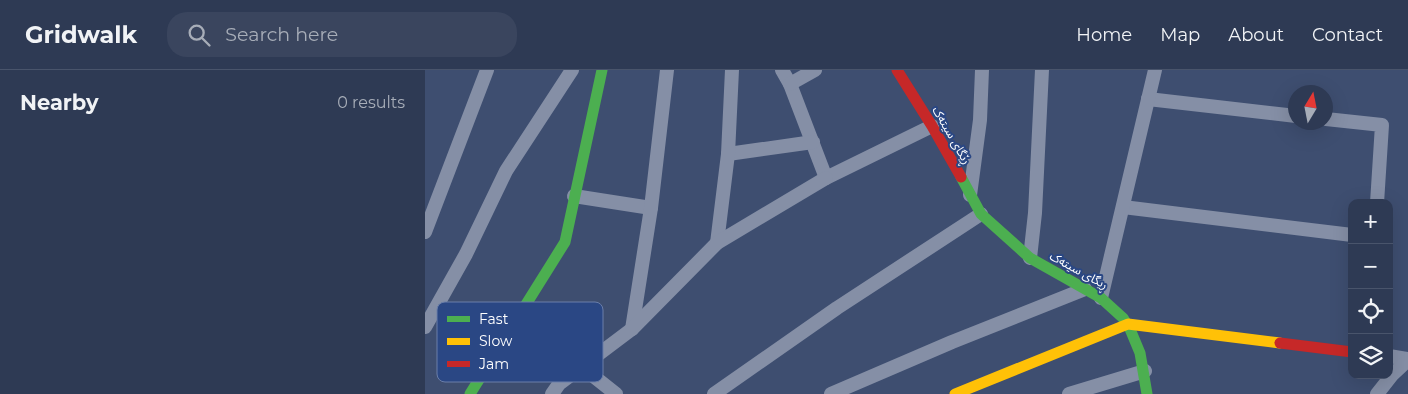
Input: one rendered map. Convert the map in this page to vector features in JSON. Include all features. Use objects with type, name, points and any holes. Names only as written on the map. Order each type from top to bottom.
[{"type":"street","points":[[425,232],[487,70]]},
{"type":"street","points":[[439,302],[466,254],[507,171],[572,70]]},
{"type":"street","points":[[528,302],[565,242],[602,70]]},
{"type":"street","points":[[631,329],[651,208],[667,70]]},
{"type":"street","points":[[717,242],[728,154],[732,70]]},
{"type":"street","points":[[782,70],[790,84],[826,178]]},
{"type":"street","points":[[790,84],[815,70]]},
{"type":"street","name":"ڕێگای سیتەک","points":[[897,70],[932,126],[981,214]]},
{"type":"street","points":[[970,195],[980,120],[982,70]]},
{"type":"street","points":[[1030,258],[1035,213],[1042,70]]},
{"type":"street","points":[[1101,298],[1155,70]]},
{"type":"street","points":[[1148,99],[1288,115]]},
{"type":"street","points":[[1333,120],[1382,125],[1377,199]]},
{"type":"street","points":[[603,351],[631,329],[717,242],[826,178],[932,126]]},
{"type":"street","points":[[728,154],[813,142]]},
{"type":"street","points":[[574,196],[651,208]]},
{"type":"street","points":[[1123,207],[1348,235]]},
{"type":"street","points":[[714,394],[830,313],[981,214]]},
{"type":"street","name":"ڕیگای سیتەک","points":[[981,214],[1030,258],[1111,305],[1128,324],[1137,340],[1143,360],[1147,394]]},
{"type":"street","points":[[831,394],[952,342],[1085,289]]},
{"type":"street","points":[[425,327],[437,306]]},
{"type":"street","points":[[955,394],[1128,324],[1348,352]]},
{"type":"street","points":[[1393,357],[1408,359]]},
{"type":"street","points":[[1377,394],[1408,359]]},
{"type":"street","points":[[1069,394],[1145,371]]},
{"type":"street","points":[[470,394],[478,382]]},
{"type":"street","points":[[552,394],[562,382]]},
{"type":"street","points":[[601,382],[616,394]]},
{"type":"traffic: fast","points":[[528,302],[565,242],[602,70]]},
{"type":"traffic: fast","points":[[961,177],[981,214],[1030,258],[1101,298],[1123,318],[1140,353],[1147,394]]},
{"type":"traffic: fast","points":[[470,394],[478,382]]},
{"type":"traffic: slow","points":[[955,394],[1128,324],[1280,343]]},
{"type":"traffic: jam","points":[[897,70],[961,177]]},
{"type":"traffic: jam","points":[[1280,343],[1348,352]]}]
